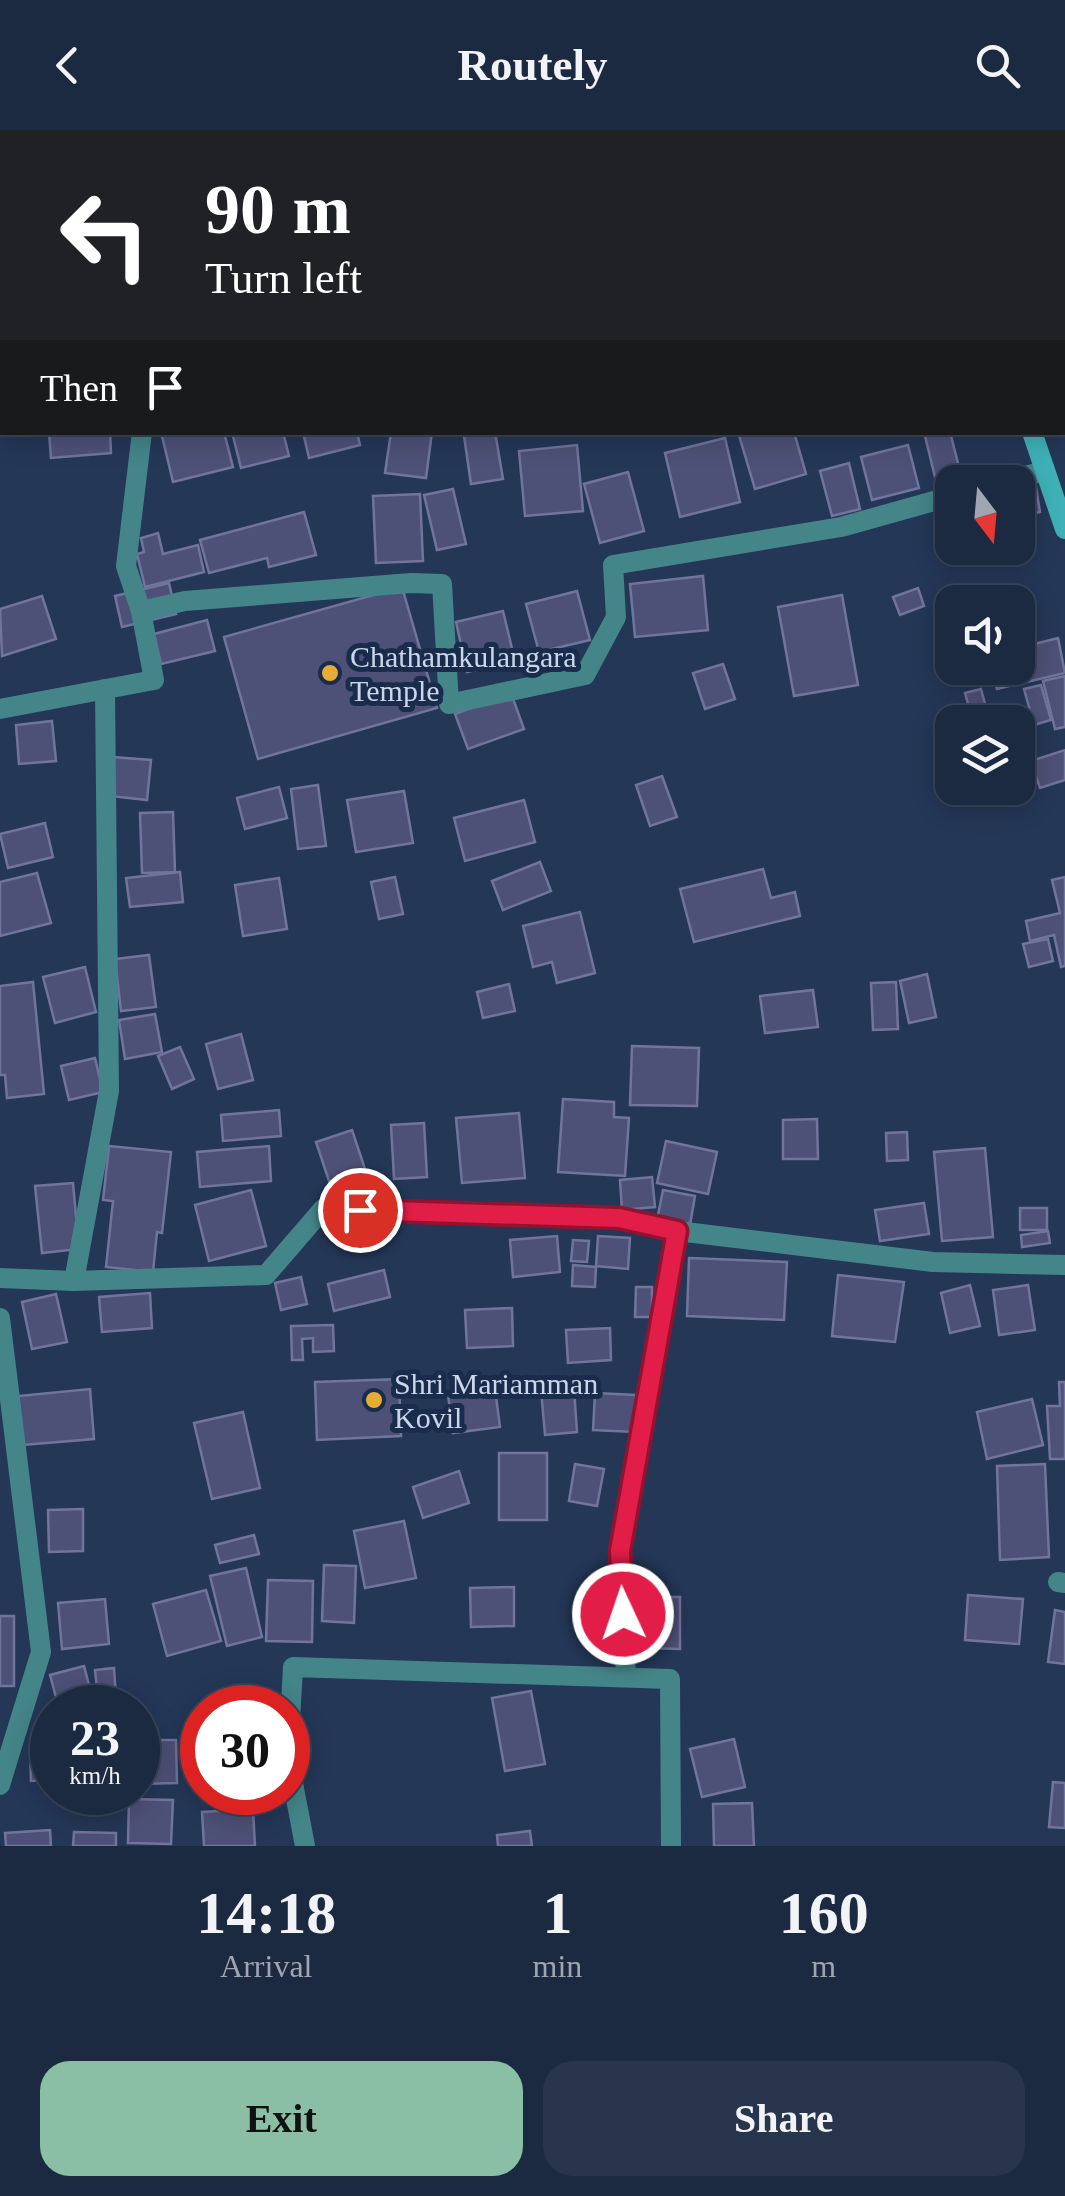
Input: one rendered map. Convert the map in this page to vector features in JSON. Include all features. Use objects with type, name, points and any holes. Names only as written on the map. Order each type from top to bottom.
[{"type":"main road","points":[[1033,435],[1054,484],[1065,530]]},
{"type":"street","points":[[0,709],[154,680],[141,611],[126,566],[142,435]]},
{"type":"street","points":[[141,611],[185,600],[442,584],[449,704],[584,675],[616,618],[613,566],[840,527],[935,501]]},
{"type":"street","points":[[74,1281],[108,1090],[105,689]]},
{"type":"street","points":[[0,1278],[74,1281],[266,1275],[324,1209],[619,1218],[677,1231],[933,1262],[1065,1264]]},
{"type":"street","points":[[626,1677],[620,1551],[677,1231]]},
{"type":"street","points":[[0,1318],[41,1652],[0,1784]]},
{"type":"street","points":[[305,1846],[288,1756],[293,1668],[670,1679],[671,1846]]},
{"type":"building","points":[[49,435],[110,435],[111,453],[51,458]]},
{"type":"building","points":[[162,435],[225,435],[233,467],[173,482]]},
{"type":"building","points":[[233,435],[284,435],[289,456],[241,468]]},
{"type":"building","points":[[304,435],[358,435],[360,445],[309,458]]},
{"type":"building","points":[[391,435],[432,435],[426,478],[385,473]]},
{"type":"building","points":[[496,435],[503,479],[471,484],[464,436]]},
{"type":"building","points":[[739,435],[795,435],[806,474],[755,489]]},
{"type":"building","points":[[925,435],[951,435],[958,465],[935,465],[935,477]]},
{"type":"building","points":[[725,438],[740,502],[680,517],[665,453]]},
{"type":"building","points":[[577,445],[583,511],[525,516],[519,451]]},
{"type":"building","points":[[908,445],[919,488],[872,500],[861,457]]},
{"type":"building","points":[[849,463],[860,509],[832,516],[820,471]]},
{"type":"building","points":[[628,472],[644,531],[600,543],[584,484]]},
{"type":"building","points":[[1035,487],[1040,512],[1035,513]]},
{"type":"building","points":[[453,489],[466,544],[437,550],[424,495]]},
{"type":"building","points":[[420,494],[423,561],[376,563],[373,496]]},
{"type":"building","points":[[304,512],[316,555],[269,567],[267,558],[209,573],[200,540]]},
{"type":"building","points":[[158,533],[163,554],[198,545],[204,572],[145,587],[137,554],[144,552],[141,538]]},
{"type":"building","points":[[703,576],[708,630],[635,637],[630,584]]},
{"type":"building","points":[[169,583],[176,614],[122,627],[115,596]]},
{"type":"building","name":"Chathamkulangara Temple","points":[[402,587],[437,708],[258,759],[224,637]]},
{"type":"building","points":[[918,588],[924,606],[900,615],[893,597]]},
{"type":"building","points":[[577,591],[590,640],[539,652],[526,604]]},
{"type":"building","points":[[842,595],[858,685],[794,696],[778,607]]},
{"type":"building","points":[[42,596],[56,639],[2,656],[0,609]]},
{"type":"building","points":[[503,611],[515,661],[467,672],[456,622]]},
{"type":"building","points":[[207,620],[215,651],[161,664],[154,634]]},
{"type":"building","points":[[1058,638],[1065,673],[1035,680],[1035,644]]},
{"type":"building","points":[[723,664],[735,699],[705,709],[693,673]]},
{"type":"building","points":[[1065,676],[1065,727],[1055,729],[1043,681]]},
{"type":"building","points":[[1041,685],[1051,720],[1035,725],[1035,705],[1028,705],[1024,689]]},
{"type":"building","points":[[981,689],[985,705],[968,705],[965,693]]},
{"type":"building","points":[[511,693],[524,729],[468,749],[455,714]]},
{"type":"building","points":[[52,721],[56,761],[19,764],[16,725]]},
{"type":"building","points":[[1065,750],[1065,780],[1040,788],[1035,760]]},
{"type":"building","points":[[113,757],[151,760],[147,800],[110,796]]},
{"type":"building","points":[[662,776],[677,817],[650,826],[636,785]]},
{"type":"building","points":[[318,785],[326,846],[298,849],[291,789]]},
{"type":"building","points":[[279,787],[287,818],[245,829],[237,798]]},
{"type":"building","points":[[404,791],[413,843],[356,852],[347,800]]},
{"type":"building","points":[[524,800],[535,842],[465,861],[454,818]]},
{"type":"building","points":[[173,812],[175,872],[142,873],[140,813]]},
{"type":"building","points":[[45,823],[53,857],[8,868],[0,834]]},
{"type":"building","points":[[540,862],[551,891],[503,910],[492,881]]},
{"type":"building","points":[[763,869],[771,898],[795,892],[800,916],[694,942],[680,889]]},
{"type":"building","points":[[180,872],[183,902],[130,907],[126,878]]},
{"type":"building","points":[[37,873],[51,923],[0,936],[0,882]]},
{"type":"building","points":[[395,877],[403,914],[379,919],[371,882]]},
{"type":"building","points":[[1065,877],[1065,966],[1061,967],[1054,935],[1030,941],[1026,921],[1060,913],[1052,880]]},
{"type":"building","points":[[279,878],[287,929],[243,936],[235,885]]},
{"type":"building","points":[[580,912],[595,973],[557,983],[552,962],[533,967],[523,926]]},
{"type":"building","points":[[1048,939],[1053,961],[1029,967],[1023,944]]},
{"type":"building","points":[[149,955],[156,1007],[121,1011],[115,959]]},
{"type":"building","points":[[85,967],[96,1012],[55,1023],[43,977]]},
{"type":"building","points":[[927,974],[936,1017],[909,1023],[900,981]]},
{"type":"building","points":[[33,982],[44,1094],[7,1098],[5,1075],[0,1075],[0,986]]},
{"type":"building","points":[[896,982],[898,1029],[873,1030],[871,983]]},
{"type":"building","points":[[509,984],[515,1011],[483,1018],[477,992]]},
{"type":"building","points":[[813,990],[818,1027],[765,1033],[760,996]]},
{"type":"building","points":[[155,1014],[162,1052],[125,1059],[119,1020]]},
{"type":"building","points":[[241,1034],[253,1080],[218,1089],[206,1044]]},
{"type":"building","points":[[632,1046],[699,1048],[697,1106],[630,1105]]},
{"type":"building","points":[[180,1047],[194,1079],[172,1089],[158,1056]]},
{"type":"building","points":[[95,1058],[103,1092],[69,1100],[61,1066]]},
{"type":"building","points":[[563,1099],[614,1102],[614,1117],[629,1118],[625,1176],[558,1172]]},
{"type":"building","points":[[279,1110],[281,1136],[223,1141],[221,1115]]},
{"type":"building","points":[[519,1113],[525,1178],[462,1183],[456,1118]]},
{"type":"building","points":[[817,1119],[818,1159],[783,1159],[783,1120]]},
{"type":"building","points":[[424,1123],[427,1177],[394,1179],[391,1125]]},
{"type":"building","points":[[352,1130],[368,1178],[332,1190],[316,1142]]},
{"type":"building","points":[[907,1132],[908,1160],[887,1161],[886,1133]]},
{"type":"building","points":[[666,1141],[717,1152],[708,1194],[657,1183]]},
{"type":"building","points":[[109,1146],[171,1152],[162,1233],[157,1232],[153,1272],[106,1267],[113,1201],[103,1200]]},
{"type":"building","points":[[269,1146],[271,1181],[200,1187],[197,1152]]},
{"type":"building","points":[[985,1148],[993,1237],[942,1241],[934,1152]]},
{"type":"building","points":[[652,1177],[655,1207],[622,1210],[620,1180]]},
{"type":"building","points":[[73,1183],[79,1249],[42,1253],[35,1186]]},
{"type":"building","points":[[251,1190],[266,1246],[209,1261],[195,1205]]},
{"type":"building","points":[[663,1190],[695,1196],[690,1225],[657,1220]]},
{"type":"building","points":[[924,1203],[929,1234],[880,1241],[875,1210]]},
{"type":"building","points":[[1020,1208],[1047,1208],[1047,1230],[1020,1230]]},
{"type":"building","points":[[1048,1231],[1050,1243],[1022,1247],[1021,1235]]},
{"type":"building","points":[[557,1236],[560,1272],[513,1277],[510,1240]]},
{"type":"building","points":[[598,1236],[630,1238],[628,1269],[596,1266]]},
{"type":"building","points":[[573,1240],[589,1241],[587,1262],[571,1261]]},
{"type":"building","points":[[689,1258],[787,1262],[784,1320],[687,1316]]},
{"type":"building","points":[[573,1265],[596,1267],[595,1287],[572,1286]]},
{"type":"building","points":[[384,1270],[390,1297],[334,1311],[328,1284]]},
{"type":"building","points":[[838,1275],[904,1282],[895,1342],[832,1336]]},
{"type":"building","points":[[301,1277],[307,1304],[281,1310],[275,1283]]},
{"type":"building","points":[[970,1285],[980,1326],[950,1333],[941,1293]]},
{"type":"building","points":[[1028,1285],[1035,1330],[999,1335],[993,1290]]},
{"type":"building","points":[[636,1287],[652,1287],[652,1317],[635,1317]]},
{"type":"building","points":[[150,1293],[152,1328],[102,1332],[99,1297]]},
{"type":"building","points":[[56,1294],[67,1342],[32,1349],[22,1302]]},
{"type":"building","points":[[512,1308],[513,1346],[467,1348],[465,1310]]},
{"type":"building","points":[[333,1325],[334,1351],[313,1352],[313,1338],[302,1339],[303,1360],[292,1360],[291,1326]]},
{"type":"building","points":[[610,1328],[611,1360],[568,1363],[566,1330]]},
{"type":"building","points":[[399,1379],[401,1436],[317,1440],[315,1382]]},
{"type":"building","points":[[1059,1382],[1065,1382],[1065,1459],[1050,1459],[1047,1406],[1060,1406]]},
{"type":"building","points":[[574,1388],[577,1432],[545,1435],[541,1390]]},
{"type":"building","points":[[90,1389],[94,1439],[23,1445],[18,1396]]},
{"type":"building","points":[[495,1389],[500,1427],[453,1433],[448,1395]]},
{"type":"building","points":[[595,1393],[636,1395],[634,1432],[593,1430]]},
{"type":"building","points":[[1032,1399],[1043,1445],[987,1459],[977,1412]]},
{"type":"building","points":[[243,1412],[260,1488],[212,1499],[194,1423]]},
{"type":"building","points":[[499,1453],[547,1453],[547,1520],[499,1520]]},
{"type":"building","points":[[575,1464],[604,1469],[597,1506],[569,1501]]},
{"type":"building","points":[[1045,1464],[1049,1557],[1000,1560],[997,1466]]},
{"type":"building","points":[[459,1471],[469,1503],[423,1518],[413,1487]]},
{"type":"building","points":[[83,1509],[83,1551],[49,1552],[48,1510]]},
{"type":"building","points":[[404,1521],[416,1578],[365,1588],[354,1531]]},
{"type":"building","points":[[254,1535],[259,1554],[220,1563],[215,1545]]},
{"type":"building","points":[[324,1565],[356,1566],[354,1623],[322,1621]]},
{"type":"building","points":[[246,1568],[262,1637],[227,1646],[210,1576]]},
{"type":"building","points":[[268,1580],[313,1581],[312,1642],[266,1641]]},
{"type":"building","points":[[514,1587],[514,1626],[471,1627],[470,1588]]},
{"type":"building","points":[[206,1590],[221,1641],[167,1656],[153,1604]]},
{"type":"building","points":[[968,1595],[1023,1599],[1019,1644],[965,1640]]},
{"type":"building","points":[[646,1597],[680,1597],[680,1649],[646,1648]]},
{"type":"building","points":[[105,1599],[109,1644],[62,1649],[58,1603]]},
{"type":"building","points":[[1055,1610],[1065,1612],[1065,1664],[1048,1662]]},
{"type":"building","points":[[0,1616],[14,1616],[14,1686],[0,1686]]},
{"type":"building","points":[[84,1666],[89,1685],[53,1685],[50,1675]]},
{"type":"building","points":[[114,1668],[115,1685],[97,1685],[95,1670]]},
{"type":"building","points":[[531,1691],[545,1764],[505,1771],[492,1698]]},
{"type":"building","points":[[734,1739],[745,1787],[702,1797],[690,1749]]},
{"type":"building","points":[[160,1740],[176,1740],[177,1783],[160,1783]]},
{"type":"building","points":[[1053,1782],[1065,1783],[1065,1828],[1049,1827]]},
{"type":"building","points":[[160,1800],[173,1800],[171,1844],[128,1843],[129,1815],[160,1815]]},
{"type":"building","points":[[752,1803],[754,1846],[714,1846],[713,1804]]},
{"type":"building","points":[[202,1815],[253,1815],[255,1846],[204,1846]]},
{"type":"building","points":[[50,1830],[51,1846],[6,1846],[5,1833]]},
{"type":"building","points":[[530,1831],[532,1846],[498,1846],[497,1835]]},
{"type":"building","points":[[74,1832],[116,1833],[116,1846],[73,1846]]},
{"type":"place","name":"Chathamkulangara Temple","points":[[330,673]]},
{"type":"place","name":"Shri Mariamman Kovil","points":[[374,1400]]},
{"type":"route","points":[[360,1210],[619,1218],[677,1231],[620,1551],[623,1614]]}]
